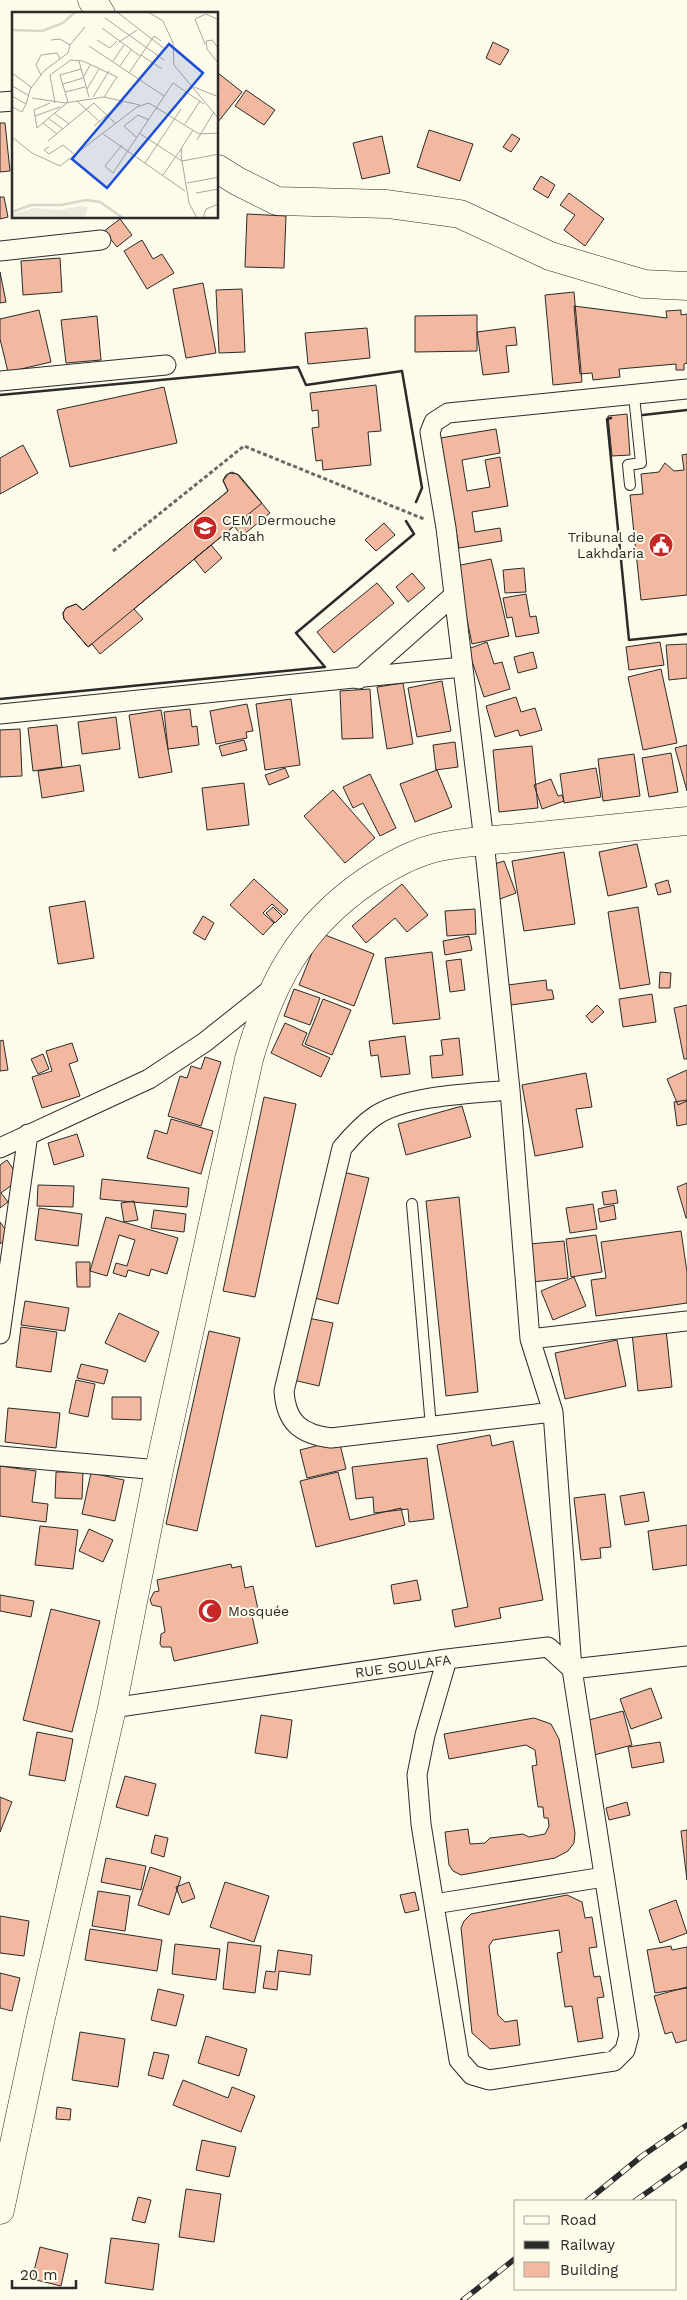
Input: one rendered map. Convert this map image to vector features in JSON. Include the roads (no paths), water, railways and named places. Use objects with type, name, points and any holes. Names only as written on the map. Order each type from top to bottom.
[{"type":"main road","points":[[92,0],[100,12]]},
{"type":"main road","points":[[219,170],[277,201],[387,204],[460,214],[550,256],[644,284],[681,283]]},
{"type":"main road","points":[[0,2210],[40,2022],[112,1708],[159,1470],[249,1059],[260,1018],[275,986],[312,928],[348,894],[391,865],[434,848],[484,841],[687,821]]},
{"type":"street","points":[[0,251],[101,240]]},
{"type":"street","points":[[0,381],[166,365]]},
{"type":"street","points":[[447,1659],[425,1735],[417,1775],[421,1824],[459,2060],[472,2076],[490,2080],[614,2061],[626,2050],[629,2035],[572,1669],[553,1412],[530,1339],[510,1090],[484,841],[446,528],[430,432],[434,422],[448,413],[687,390]]},
{"type":"street","points":[[359,679],[454,595]]},
{"type":"street","points":[[0,714],[359,679],[462,667]]},
{"type":"street","points":[[0,1148],[149,1079],[205,1042],[275,986]]},
{"type":"street","points":[[510,1090],[413,1101],[376,1115],[355,1131],[342,1148],[284,1391],[285,1406],[290,1420],[312,1436],[331,1438],[553,1412]]},
{"type":"street","points":[[0,1334],[28,1134]]},
{"type":"street","points":[[530,1339],[687,1321]]},
{"type":"street","points":[[0,1456],[159,1470]]},
{"type":"street","name":"RUE SOULAFA","points":[[112,1708],[447,1659],[548,1647],[572,1669]]},
{"type":"street","points":[[572,1669],[687,1656]]},
{"type":"street","points":[[434,1904],[604,1877]]},
{"type":"lane","points":[[630,485],[628,465],[641,463],[634,396]]},
{"type":"lane","points":[[412,1204],[431,1427]]},
{"type":"railway","points":[[588,2200],[642,2156],[687,2125]]},
{"type":"railway","points":[[636,2200],[687,2164]]},
{"type":"railway","points":[[463,2300],[514,2260]]},
{"type":"place","name":"CEM Dermouche Rabah","points":[[205,528]]},
{"type":"place","name":"Tribunal de Lakhdaria","points":[[661,545]]},
{"type":"place","name":"Mosquée","points":[[210,1611]]}]
